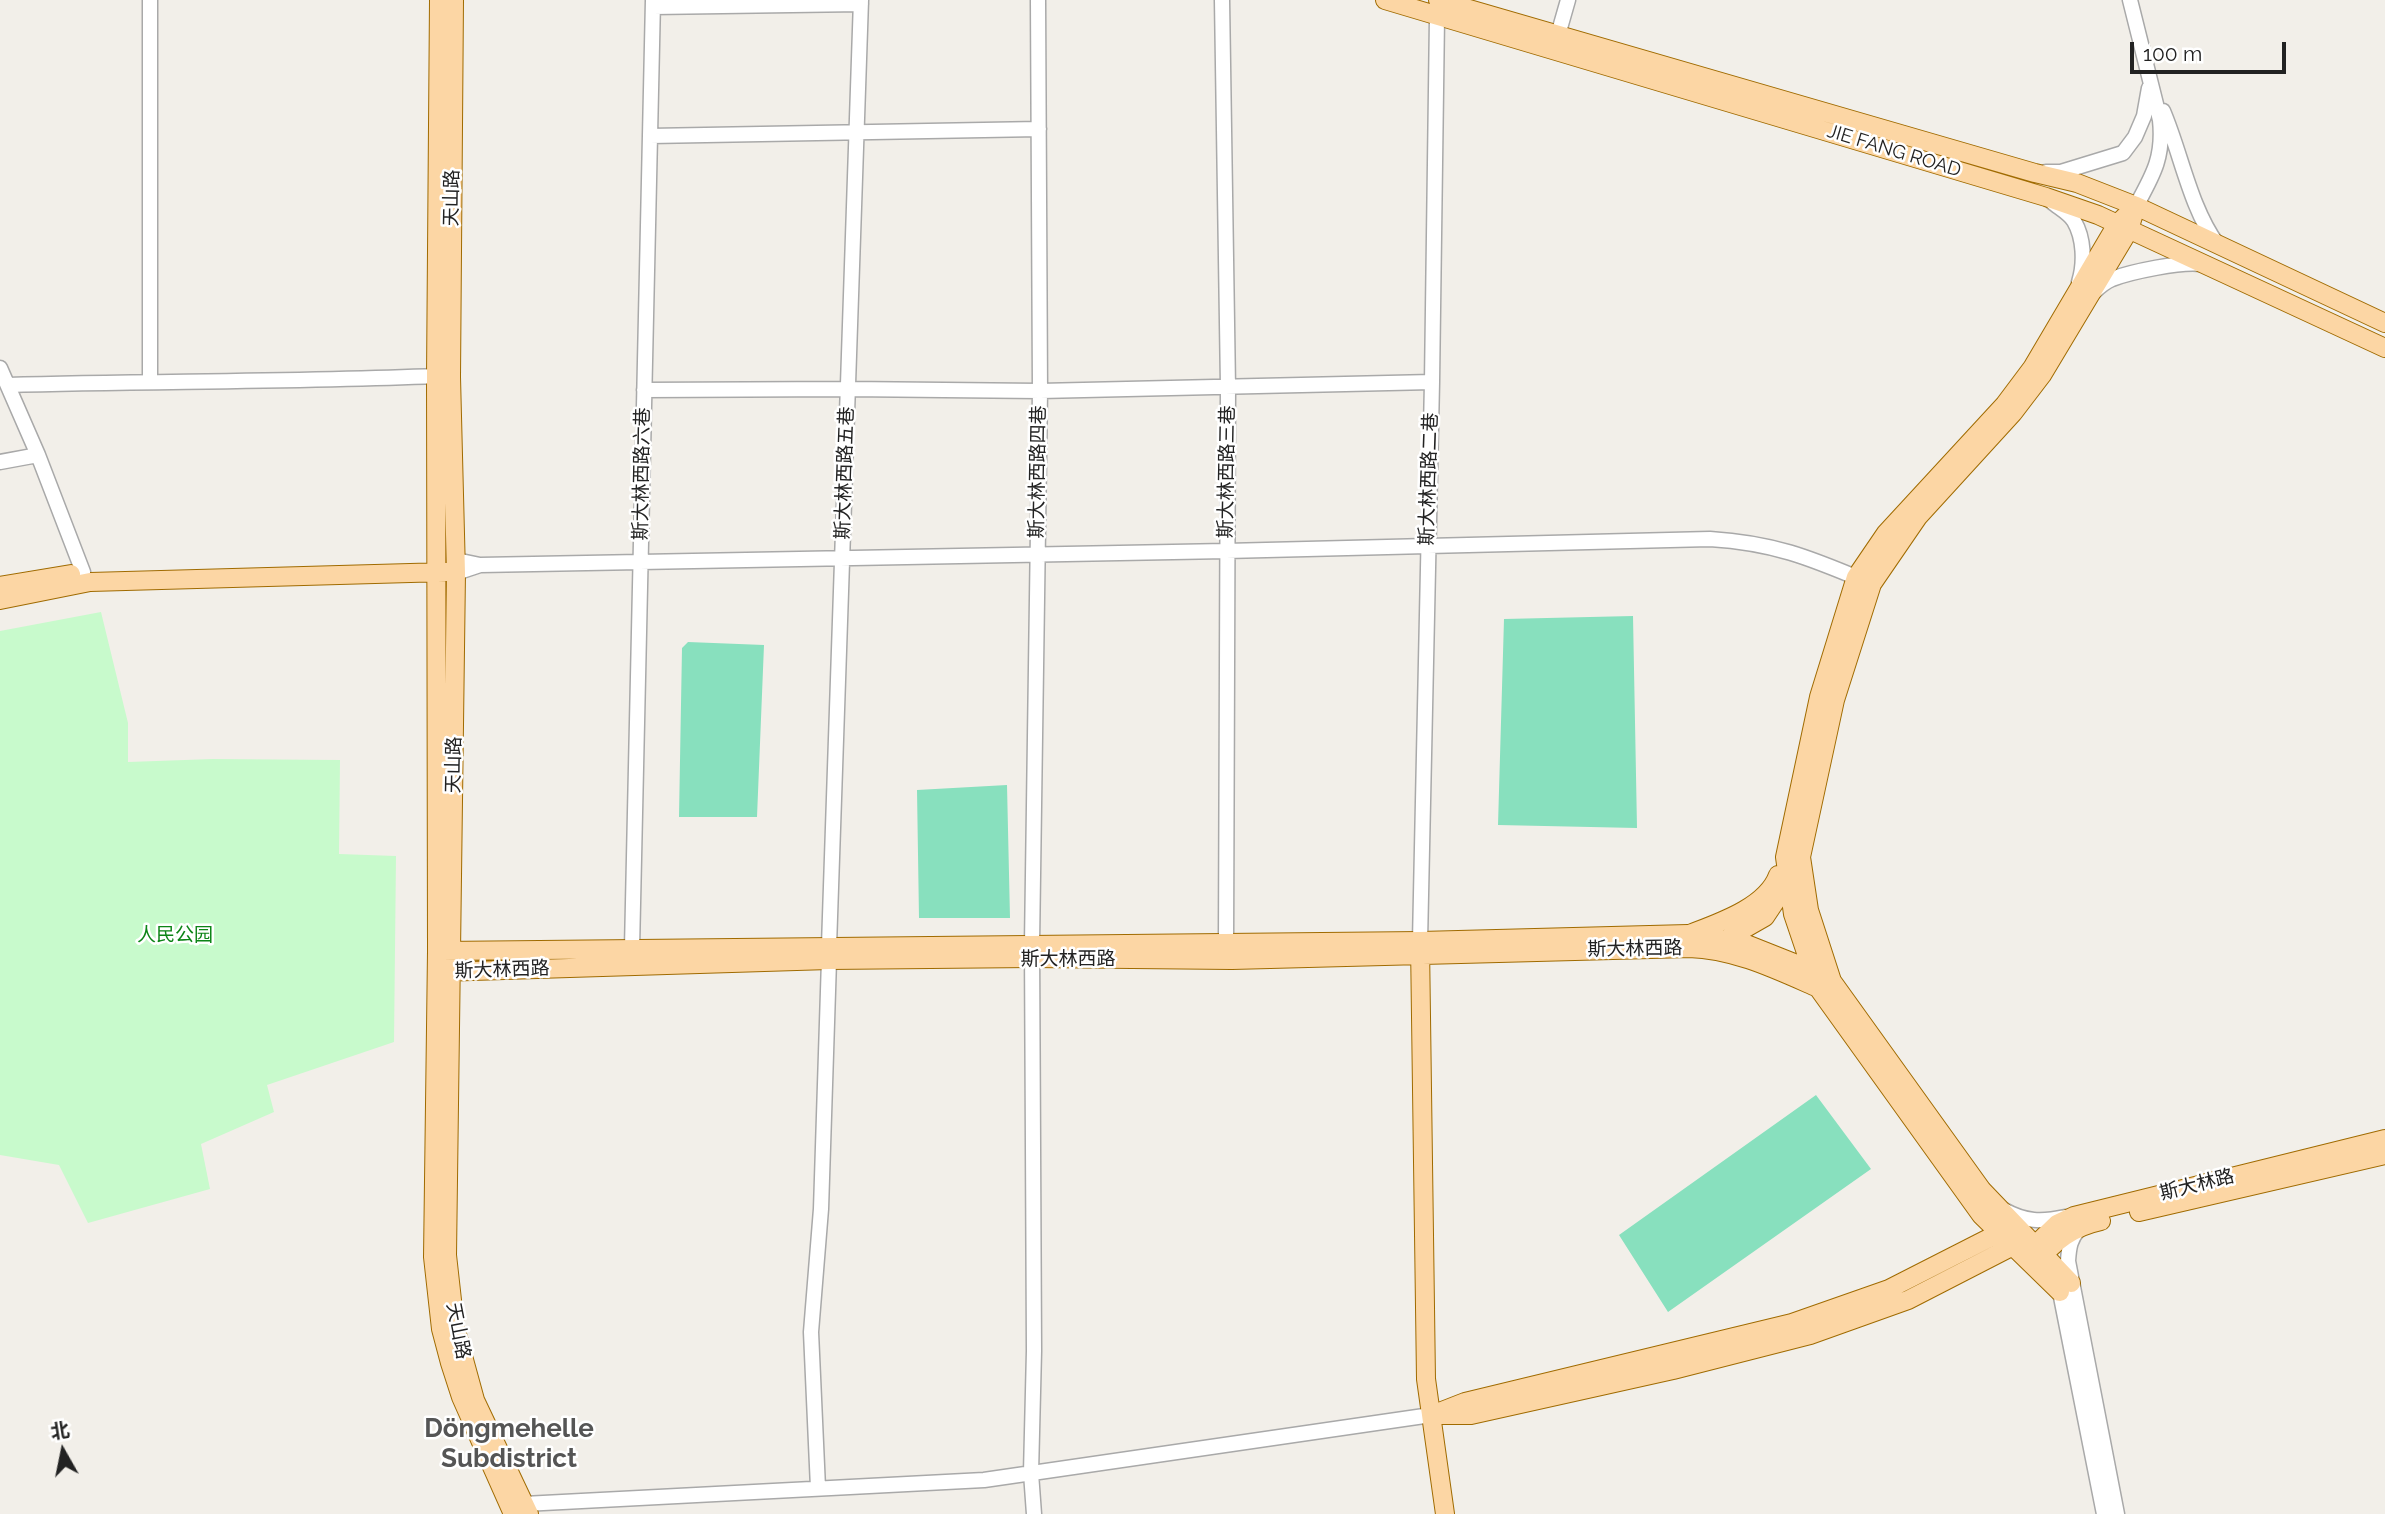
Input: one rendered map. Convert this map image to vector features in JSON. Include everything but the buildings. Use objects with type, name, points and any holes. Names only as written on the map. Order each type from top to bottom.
[{"type":"main road","name":"天山路","points":[[439,0],[436,376],[444,972],[433,1257],[441,1329],[461,1398],[519,1510]]},
{"type":"main road","name":"天山路","points":[[444,951],[456,566],[451,377],[454,0]]},
{"type":"main road","name":"JIE FANG ROAD","points":[[1385,0],[1437,8],[1558,35],[2077,183],[2136,206],[2385,323]]},
{"type":"main road","name":"JIE FANG ROAD","points":[[1437,8],[2098,215],[2385,348]]},
{"type":"main road","points":[[1820,971],[1793,914],[1789,882],[1793,857],[1864,581],[2014,412],[2042,375],[2081,297],[2136,206]]},
{"type":"main road","points":[[0,600],[90,582],[437,566]]},
{"type":"main road","points":[[0,586],[83,572],[456,566]]},
{"type":"main road","points":[[1694,941],[1731,919],[1774,887],[1793,857]]},
{"type":"main road","points":[[1793,857],[1809,910],[1820,971],[1818,988]]},
{"type":"main road","points":[[1726,940],[1765,917],[1789,882]]},
{"type":"main road","points":[[1694,941],[1726,940],[1744,943],[1820,971],[1832,981],[2029,1254]]},
{"type":"main road","points":[[1694,941],[1758,962],[1818,988],[1968,1198],[1999,1233],[2029,1254],[2065,1288]]},
{"type":"main road","name":"斯大林西路","points":[[444,951],[632,948],[829,953],[1032,951],[1226,943],[1420,947],[1694,941]]},
{"type":"main road","points":[[1420,947],[1426,1379],[1445,1514]]},
{"type":"main road","name":"斯大林西路","points":[[1032,951],[1232,960],[1420,947]]},
{"type":"main road","name":"斯大林西路","points":[[444,972],[829,953]]},
{"type":"main road","name":"斯大林路","points":[[1431,1415],[1471,1415],[1673,1370],[1810,1335],[2029,1254],[2068,1232],[2078,1220],[2385,1139]]},
{"type":"main road","name":"斯大林路","points":[[2078,1220],[2385,1155]]},
{"type":"main road","points":[[1431,1415],[1465,1402],[1792,1323],[1889,1289],[1999,1233]]},
{"type":"street","points":[[150,0],[150,381]]},
{"type":"street","name":"斯大林西路四巷","points":[[1034,1514],[1031,1473],[1034,1351],[1032,951],[1040,391],[1038,0]]},
{"type":"street","name":"斯大林西路三巷","points":[[1222,0],[1227,387],[1226,943]]},
{"type":"street","points":[[1558,35],[1568,0]]},
{"type":"street","points":[[2130,0],[2160,120],[2161,153],[2157,167],[2136,206]]},
{"type":"street","points":[[653,4],[861,2]]},
{"type":"street","name":"斯大林西路五巷","points":[[818,1488],[810,1332],[821,1209],[861,2]]},
{"type":"street","name":"斯大林西路六巷","points":[[632,948],[653,4]]},
{"type":"street","name":"斯大林西路二巷","points":[[1420,947],[1437,8]]},
{"type":"street","points":[[2035,173],[2061,172],[2123,153],[2135,137],[2144,117],[2150,80]]},
{"type":"street","points":[[2150,80],[2175,138],[2201,216],[2218,245]]},
{"type":"street","points":[[650,136],[1039,129]]},
{"type":"street","points":[[2046,197],[2073,219],[2079,233],[2083,263],[2081,297]]},
{"type":"street","points":[[2081,297],[2114,278],[2182,263],[2208,265]]},
{"type":"street","points":[[0,368],[38,455],[83,572]]},
{"type":"street","points":[[8,385],[436,376]]},
{"type":"street","points":[[644,390],[1040,391],[1432,382]]},
{"type":"street","points":[[0,462],[38,455]]},
{"type":"street","points":[[456,566],[1722,539],[1778,547],[1864,581]]},
{"type":"street","points":[[1994,1205],[2031,1221],[2078,1220],[2069,1246],[2065,1288],[2104,1514]]},
{"type":"street","points":[[2065,1288],[2117,1514]]},
{"type":"street","points":[[519,1510],[818,1488],[984,1480],[1431,1415]]},
{"type":"green space","name":"人民公园","points":[[101,612],[128,723],[128,762],[213,759],[340,760],[339,854],[396,856],[394,1042],[267,1085],[274,1112],[201,1144],[210,1189],[88,1223],[59,1165],[0,1155],[0,631]]},
{"type":"green space","points":[[1633,616],[1637,828],[1498,825],[1504,619]]},
{"type":"green space","points":[[688,642],[764,645],[757,817],[679,817],[682,648]]},
{"type":"green space","points":[[1007,785],[1010,918],[919,918],[917,790]]},
{"type":"green space","points":[[1816,1095],[1871,1169],[1668,1312],[1619,1235]]},
{"type":"district","name":"Döngmehelle Subdistrict","points":[[509,1444]]}]
